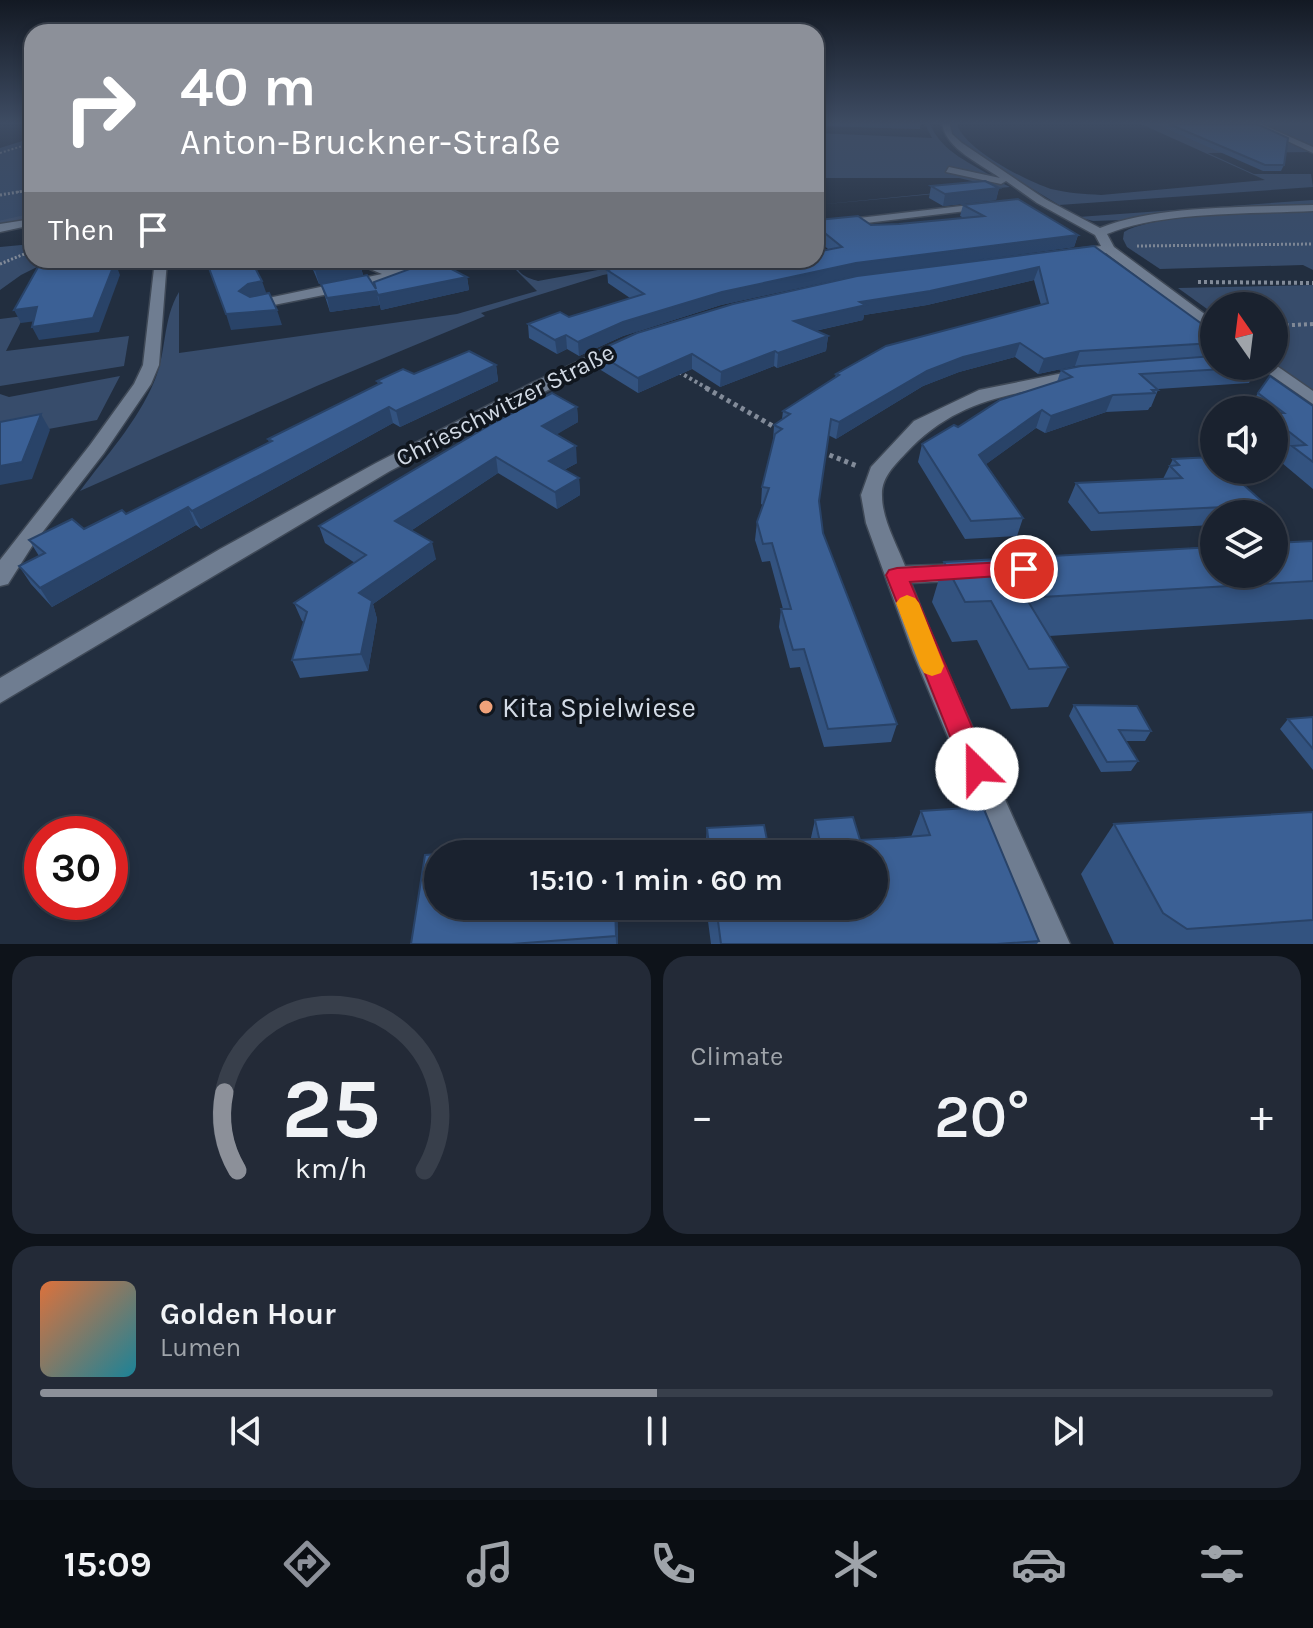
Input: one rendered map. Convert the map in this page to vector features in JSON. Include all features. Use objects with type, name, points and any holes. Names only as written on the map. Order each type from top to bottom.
[{"type":"street","points":[[992,168],[1041,201],[1100,233],[1109,249],[1200,317]]},
{"type":"street","points":[[949,170],[1013,183]]},
{"type":"street","points":[[1026,202],[1041,201]]},
{"type":"street","points":[[824,225],[996,205]]},
{"type":"street","points":[[1100,233],[1124,225],[1197,216],[1313,208]]},
{"type":"street","points":[[0,228],[24,224]]},
{"type":"street","points":[[1062,255],[1109,249]]},
{"type":"street","points":[[0,578],[26,538],[97,449],[142,384],[151,365],[160,268]]},
{"type":"street","points":[[379,268],[407,273]]},
{"type":"street","points":[[254,305],[430,268]]},
{"type":"street","name":"Chrieschwitzer Straße","points":[[0,692],[412,450],[523,392],[630,342]]},
{"type":"street","points":[[1052,944],[926,653],[877,523],[871,495],[878,471],[921,425],[985,394],[1037,381],[1104,372]]},
{"type":"street","points":[[1286,380],[1313,399]]},
{"type":"street","points":[[897,575],[992,570]]},
{"type":"path","points":[[0,195],[24,191]]},
{"type":"path","points":[[1109,249],[1313,244]]},
{"type":"path","points":[[0,264],[24,254]]},
{"type":"path","points":[[1198,282],[1313,283]]},
{"type":"path","points":[[1288,325],[1313,324]]},
{"type":"path","points":[[676,370],[788,435]]},
{"type":"path","points":[[813,448],[853,465],[878,471]]},
{"type":"shaded area","points":[[0,168],[24,168],[24,223],[0,229]]},
{"type":"shaded area","points":[[824,168],[978,168],[996,179],[945,170],[1010,187],[824,204],[967,190],[980,183],[959,178],[824,178]]},
{"type":"shaded area","points":[[998,168],[1006,168],[1051,189],[1101,195],[1265,180],[1239,168],[1254,174],[1311,174],[1313,187],[1059,205]]},
{"type":"shaded area","points":[[1313,200],[1313,204],[1123,220],[1093,221],[1078,217]]},
{"type":"shaded area","points":[[1313,210],[1313,270],[1303,265],[1160,269],[1127,247],[1123,239],[1124,232],[1139,226],[1187,217]]},
{"type":"shaded area","points":[[24,245],[24,268],[35,268],[0,290],[0,247]]},
{"type":"shaded area","points":[[514,268],[538,281],[609,268],[642,268],[603,275],[481,313],[485,316],[319,385],[80,491],[147,397],[158,371],[170,314],[179,292],[179,353],[457,314],[537,291]]},
{"type":"shaded area","points":[[1313,285],[1313,391],[1288,374],[1288,292],[1200,292],[1200,304],[1178,288]]},
{"type":"shaded area","points":[[24,316],[6,351],[129,336],[124,366],[0,386],[0,319]]},
{"type":"shaded area","points":[[120,376],[97,420],[0,438],[0,394],[9,397]]},
{"type":"building","points":[[985,181],[999,188],[945,194],[931,186]]},
{"type":"building","points":[[1018,199],[1078,235],[856,263],[722,292],[623,322],[578,342],[566,335],[555,340],[528,324],[560,312],[569,317],[644,294],[607,270],[824,268],[824,250],[842,247],[824,232],[824,219],[858,216],[871,225],[984,216],[963,205]]},
{"type":"building","points":[[1094,246],[1200,323],[1200,344],[1080,351],[1044,359],[1020,343],[963,357],[927,371],[839,422],[831,419],[819,501],[823,533],[897,724],[828,729],[804,649],[793,650],[781,609],[791,609],[772,543],[763,544],[757,522],[769,488],[762,487],[775,434],[782,429],[774,425],[790,414],[783,411],[839,375],[836,374],[886,346],[1048,303],[1039,267],[930,291],[860,302],[866,305],[794,321],[828,336],[778,353],[775,351],[721,372],[692,354],[638,378],[595,352],[637,333],[733,304],[857,276]]},
{"type":"building","points":[[38,268],[113,268],[93,318],[32,327],[37,307],[14,310]]},
{"type":"building","points":[[209,268],[255,268],[262,281],[248,284],[239,291],[250,297],[269,293],[277,310],[226,314]]},
{"type":"building","points":[[412,268],[450,268],[467,277],[378,295],[376,291],[327,298],[321,284],[367,275],[376,289],[374,282]]},
{"type":"building","points":[[469,351],[496,365],[396,411],[389,407],[192,511],[188,507],[40,588],[19,566],[45,553],[29,540],[72,519],[84,529],[122,510],[126,514],[381,383],[377,381],[403,369],[414,374]]},
{"type":"building","points":[[1200,357],[1200,370],[1140,374],[1158,390],[1152,390],[1155,393],[1113,395],[1051,416],[1042,410],[979,455],[1023,518],[971,521],[922,444],[954,425],[958,427],[1000,400],[1072,377],[1061,370]]},
{"type":"building","points":[[1267,380],[1276,380],[1313,406],[1313,462],[1292,446],[1306,445],[1288,431],[1288,396],[1262,396],[1258,393]]},
{"type":"building","points":[[552,393],[577,407],[542,426],[576,446],[549,461],[579,478],[555,492],[496,457],[395,521],[432,542],[359,593],[372,601],[361,654],[292,660],[307,612],[294,603],[366,555],[319,526],[495,422]]},
{"type":"building","points":[[41,414],[22,462],[0,466],[0,422]]},
{"type":"building","points":[[1200,458],[1200,484],[1243,484],[1260,500],[1200,500],[1200,508],[1099,513],[1076,483],[1182,478],[1170,466],[1179,465],[1173,459]]},
{"type":"building","points":[[1313,541],[1313,581],[1288,582],[1288,542]]},
{"type":"building","points":[[1200,548],[1200,588],[1026,598],[1068,667],[1029,669],[991,601],[965,602],[944,562]]},
{"type":"building","points":[[1074,705],[1137,706],[1151,731],[1119,730],[1138,761],[1107,762]]},
{"type":"building","points":[[1313,717],[1313,749],[1288,719]]},
{"type":"building","points":[[983,807],[1039,941],[997,944],[721,944],[718,920],[888,920],[888,840],[860,840],[930,835],[921,811]]},
{"type":"building","points":[[1313,812],[1313,920],[1187,929],[1163,913],[1114,824]]},
{"type":"building","points":[[853,817],[860,840],[820,840],[815,820]]},
{"type":"building","points":[[764,825],[767,840],[708,840],[707,828]]},
{"type":"building","points":[[424,861],[424,920],[615,920],[616,936],[512,944],[411,944]]},
{"type":"waterway","points":[[0,223],[24,218]]},
{"type":"slow traffic","points":[[907,603],[932,666]]},
{"type":"place","name":"Kita Spielwiese","points":[[486,707]]},
{"type":"route","points":[[977,769],[926,653],[897,575],[1024,569]]}]
